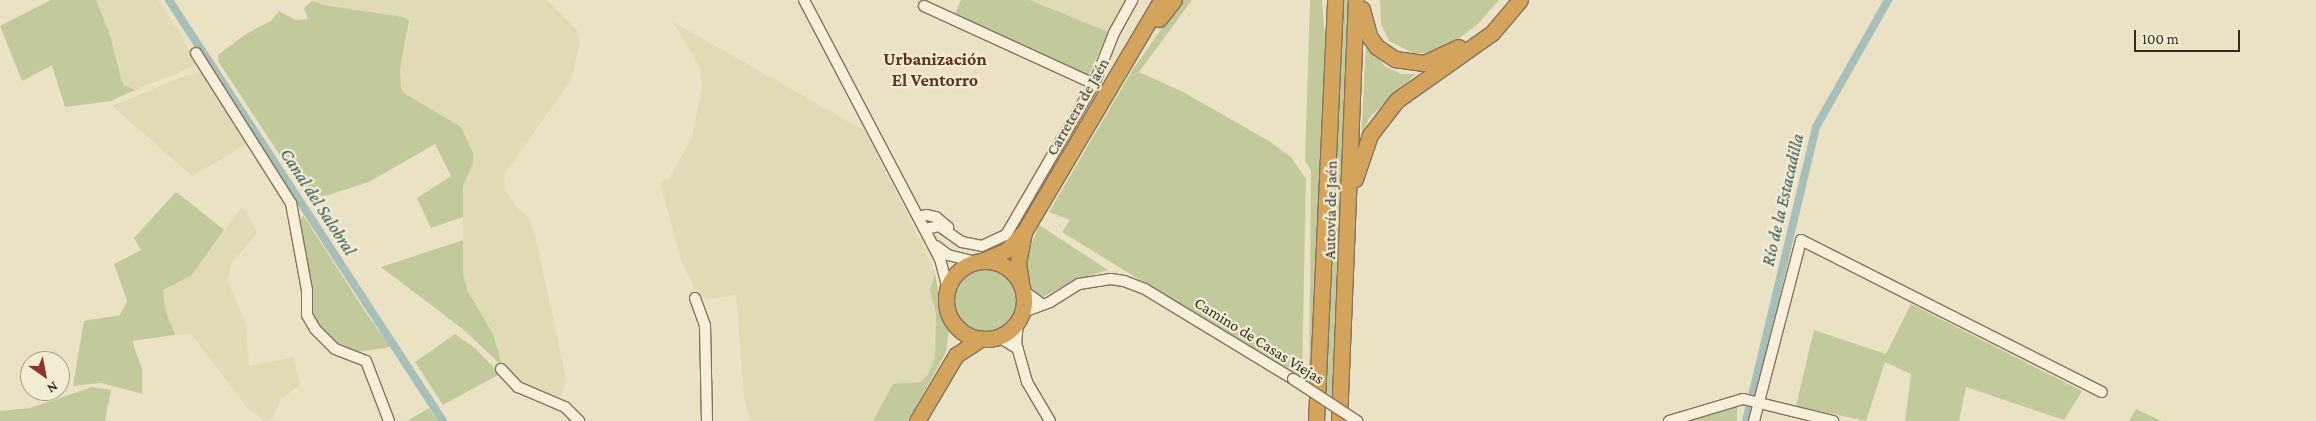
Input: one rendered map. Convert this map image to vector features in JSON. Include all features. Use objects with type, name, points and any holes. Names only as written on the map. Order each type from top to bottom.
[{"type":"highway","name":"Carretera de Jaén","points":[[979,261],[1007,250],[1024,232],[1161,0]]},
{"type":"highway","points":[[1121,68],[1174,0]]},
{"type":"highway","points":[[1327,0],[1334,37]]},
{"type":"highway","name":"Autovía de Jaén","points":[[1316,421],[1335,0]]},
{"type":"highway","name":"Autovía de Jaén","points":[[1339,421],[1349,238],[1356,0]]},
{"type":"highway","points":[[1361,0],[1365,25],[1377,47],[1395,59],[1424,63],[1460,46],[1485,27],[1510,0]]},
{"type":"highway","points":[[1349,238],[1354,184],[1359,161],[1382,116],[1397,100],[1492,33],[1520,0]]},
{"type":"highway","name":"Carretera de Jaén","points":[[1023,288],[1018,263],[1024,232]]},
{"type":"highway","points":[[950,317],[964,333],[981,339],[999,337],[1020,317],[1023,288],[1012,271],[1003,265],[979,261],[962,268],[948,288],[946,307],[956,333],[956,355]]},
{"type":"highway","points":[[917,421],[956,355],[981,339]]},
{"type":"street","points":[[804,0],[925,229],[945,273],[948,288]]},
{"type":"street","points":[[925,229],[939,226],[962,242],[982,246],[1006,236],[1094,84],[1114,33],[1132,0]]},
{"type":"street","points":[[924,6],[1094,84]]},
{"type":"street","points":[[196,53],[291,203],[307,290],[307,314],[314,329],[335,349],[366,361],[389,421]]},
{"type":"street","points":[[918,217],[936,217],[954,236]]},
{"type":"street","points":[[930,240],[948,256],[979,261]]},
{"type":"street","points":[[1754,421],[1801,240],[2102,392]]},
{"type":"street","name":"Camino de Casas Viejas","points":[[1020,317],[1079,284],[1094,280],[1124,281],[1145,289],[1293,379],[1357,421]]},
{"type":"street","points":[[1023,288],[1042,304]]},
{"type":"street","points":[[695,298],[705,325],[707,421]]},
{"type":"street","points":[[1020,317],[1015,335],[1018,349],[1032,395],[1050,421]]},
{"type":"street","points":[[999,337],[1018,349]]},
{"type":"street","points":[[500,369],[518,387],[565,407],[579,421]]},
{"type":"street","points":[[1669,421],[1743,399],[1759,401],[1833,421]]},
{"type":"shaded area","points":[[96,0],[158,0],[195,57],[195,66],[135,90],[129,89],[121,78]]},
{"type":"shaded area","points":[[311,0],[547,0],[577,30],[580,43],[571,80],[504,175],[505,188],[515,205],[530,219],[537,244],[566,378],[562,395],[557,398],[520,385],[502,366],[495,344],[468,292],[463,274],[463,186],[473,163],[473,153],[461,127],[404,93],[401,88],[400,70],[410,26],[403,17],[329,6]]},
{"type":"shaded area","points":[[1030,0],[1125,0],[1108,32]]},
{"type":"shaded area","points":[[672,21],[865,131],[926,251],[935,273],[930,290],[936,313],[935,358],[927,376],[921,382],[893,384],[873,421],[750,421],[744,397],[736,295],[708,299],[697,294],[681,260],[660,182],[669,179],[692,137],[702,88],[700,67]]},
{"type":"shaded area","points":[[205,72],[251,142],[192,176],[112,106],[185,76]]},
{"type":"shaded area","points":[[241,208],[247,213],[257,233],[231,264],[228,281],[246,324],[249,366],[293,357],[300,385],[281,399],[272,419],[266,421],[249,410],[191,334],[175,335],[165,309],[163,289],[192,275]]},
{"type":"green space","points":[[51,0],[96,0],[109,32],[124,85],[135,90],[111,101],[65,107],[52,65],[22,81],[0,26]]},
{"type":"green space","points":[[961,0],[1030,0],[1108,32],[1088,77],[955,14]]},
{"type":"green space","points":[[1182,0],[1192,0],[1139,72],[1183,92],[1269,141],[1291,157],[1306,179],[1302,380],[1062,232],[1070,220],[1049,212],[1133,69]]},
{"type":"green space","points":[[1310,0],[1322,0],[1325,39],[1312,384],[1309,382],[1311,171],[1305,161]]},
{"type":"green space","points":[[1339,0],[1351,0],[1333,398],[1322,390]]},
{"type":"green space","points":[[1380,0],[1499,0],[1478,24],[1454,42],[1434,52],[1415,54],[1389,41],[1381,24]]},
{"type":"green space","points":[[312,1],[329,6],[403,17],[409,21],[400,70],[401,88],[404,93],[461,127],[473,153],[473,163],[463,186],[463,217],[431,228],[417,198],[451,176],[435,144],[369,182],[322,197],[300,181],[287,166],[218,61],[218,55],[246,34],[271,21],[279,11],[295,20],[308,19],[304,8]]},
{"type":"green space","points":[[1366,43],[1385,66],[1401,74],[1416,74],[1369,118],[1361,140]]},
{"type":"green space","points":[[175,193],[178,193],[224,230],[192,275],[163,290],[165,309],[175,335],[132,341],[142,369],[142,394],[102,383],[73,386],[84,321],[120,315],[127,301],[114,264],[141,250],[134,238]]},
{"type":"green space","points":[[303,215],[368,316],[391,347],[357,352],[335,345],[310,315],[300,238],[300,222]]},
{"type":"green space","points":[[1039,225],[1108,270],[1075,280],[1043,297],[1037,295],[1027,280],[1025,261]]},
{"type":"green space","points":[[463,240],[463,274],[468,292],[493,334],[502,366],[464,330],[381,267]]},
{"type":"green space","points":[[985,266],[998,269],[1009,276],[1016,287],[1019,300],[1016,313],[1009,324],[998,331],[985,334],[972,331],[961,324],[954,313],[951,300],[954,287],[961,276],[972,269]]},
{"type":"green space","points":[[935,273],[942,313],[949,330],[946,352],[908,421],[873,421],[893,384],[921,382],[927,376],[935,358],[936,313],[930,290]]},
{"type":"green space","points":[[1911,304],[2082,391],[2064,420],[1966,387],[1959,421],[1905,421],[1911,374],[1885,362],[1866,421],[1796,406],[1814,330],[1886,354]]},
{"type":"green space","points":[[455,334],[476,349],[500,374],[443,405],[415,362]]},
{"type":"green space","points":[[92,387],[111,390],[105,421],[0,421],[0,411],[30,408],[51,401],[70,401],[70,394]]},
{"type":"green space","points":[[1728,406],[1737,407],[1737,421],[1686,421]]},
{"type":"green space","points":[[429,408],[438,421],[407,421]]},
{"type":"green space","points":[[2136,409],[2161,421],[2129,421]]},
{"type":"waterway","name":"Canal del Salobral","points":[[169,0],[443,421]]},
{"type":"waterway","name":"Río de la Estacadilla","points":[[1746,421],[1816,127],[1888,0]]},
{"type":"district","name":"Urbanización El Ventorro","points":[[935,70]]}]
